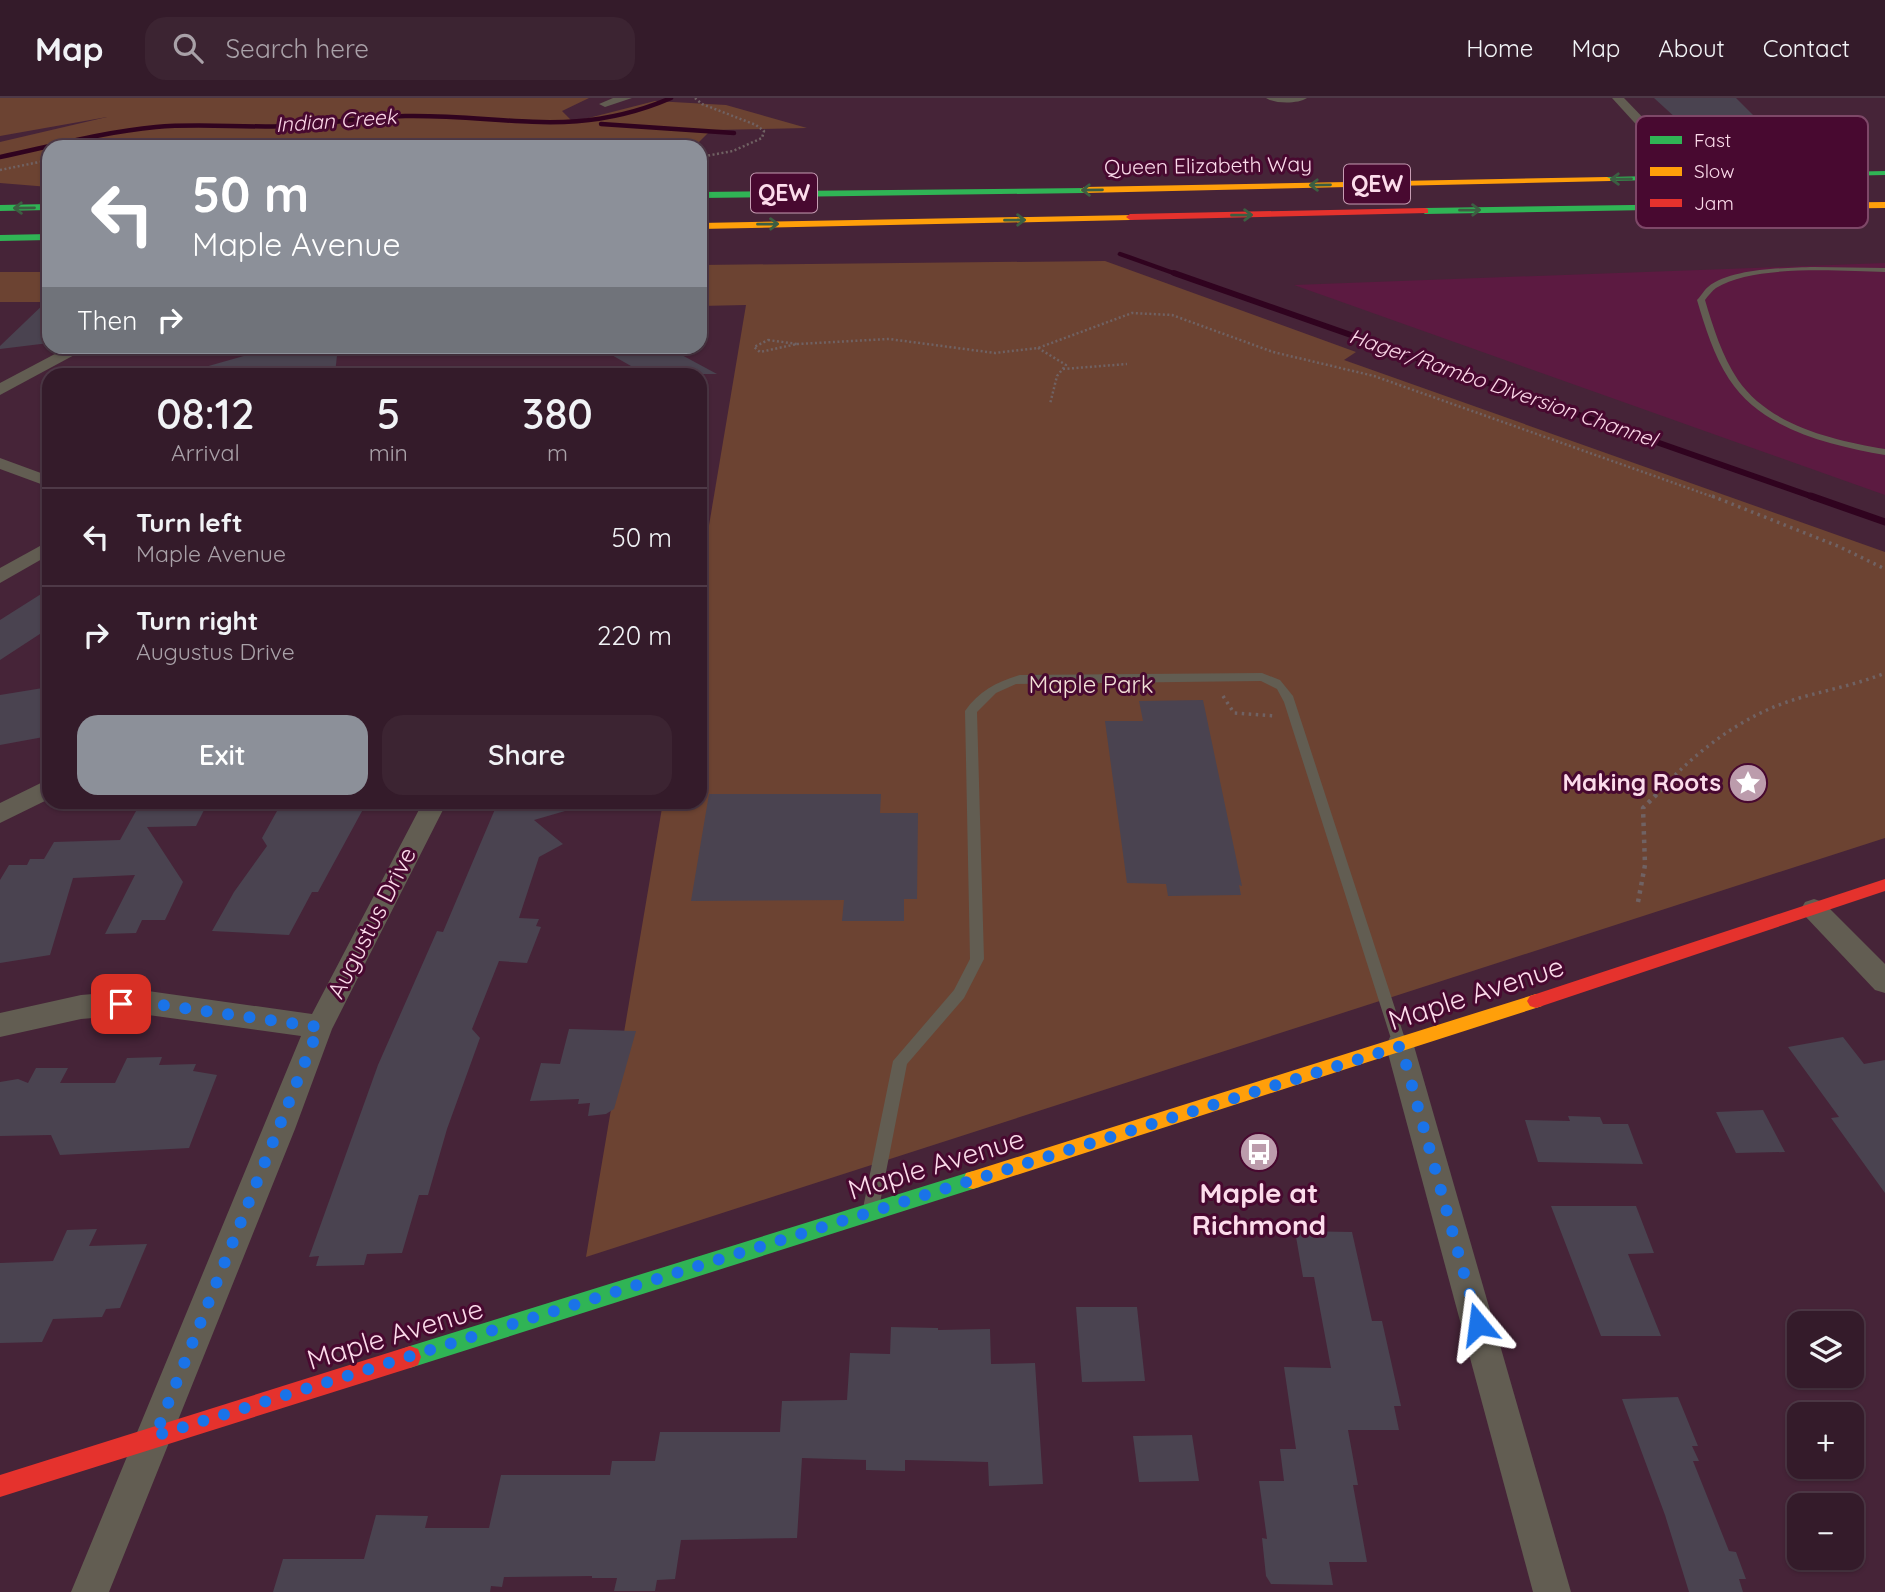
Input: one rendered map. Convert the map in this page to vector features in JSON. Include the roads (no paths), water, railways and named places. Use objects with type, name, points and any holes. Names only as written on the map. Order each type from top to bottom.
[{"type":"main road","name":"Queen Elizabeth Way","points":[[707,195],[1006,192],[1636,178]]},
{"type":"main road","points":[[0,193],[42,193]]},
{"type":"main road","points":[[0,208],[42,207]]},
{"type":"main road","name":"QEW","points":[[707,226],[1636,208]]},
{"type":"main road","points":[[0,238],[42,237]]},
{"type":"main road","name":"Maple Avenue","points":[[0,1486],[1401,1046],[1885,885]]},
{"type":"street","points":[[605,104],[626,98]]},
{"type":"street","points":[[1272,98],[1301,98]]},
{"type":"street","points":[[1618,98],[1636,118]]},
{"type":"street","points":[[0,390],[68,354]]},
{"type":"street","points":[[0,463],[42,479]]},
{"type":"street","points":[[0,577],[42,551]]},
{"type":"street","points":[[0,814],[42,792]]},
{"type":"street","name":"Augustus Drive","points":[[90,1592],[319,1027],[431,809]]},
{"type":"street","points":[[1814,909],[1885,982]]},
{"type":"street","points":[[0,1025],[81,1007],[141,1002],[319,1027]]},
{"type":"street","points":[[1401,1046],[1552,1592]]},
{"type":"lane","points":[[1885,270],[1745,274],[1714,284],[1708,288],[1701,300],[1733,378],[1759,406],[1817,435],[1885,452]]},
{"type":"lane","points":[[871,1212],[900,1061],[959,994],[977,959],[971,711],[979,698],[996,686],[1020,679],[1262,677],[1277,681],[1287,690],[1293,718],[1401,1046]]},
{"type":"waterway","name":"Indian Creek","points":[[79,140],[156,127],[289,126],[405,116],[570,122],[636,111],[671,98]]},
{"type":"waterway","name":"Hager/Rambo Diversion Channel","points":[[601,124],[734,133]]},
{"type":"waterway","name":"Indian Creek","points":[[0,157],[42,148]]},
{"type":"waterway","name":"Hager/Rambo Diversion Channel","points":[[1120,254],[1179,275]]},
{"type":"waterway","name":"Hager/Rambo Diversion Channel","points":[[1174,273],[1816,498]]},
{"type":"waterway","name":"Hager/Rambo Diversion Channel","points":[[1811,496],[1885,522]]},
{"type":"place","name":"Making Roots","points":[[1748,783]]},
{"type":"place","name":"Maple at Richmond","points":[[1259,1152]]},
{"type":"park label","name":"Maple Park","points":[[1091,685]]}]
